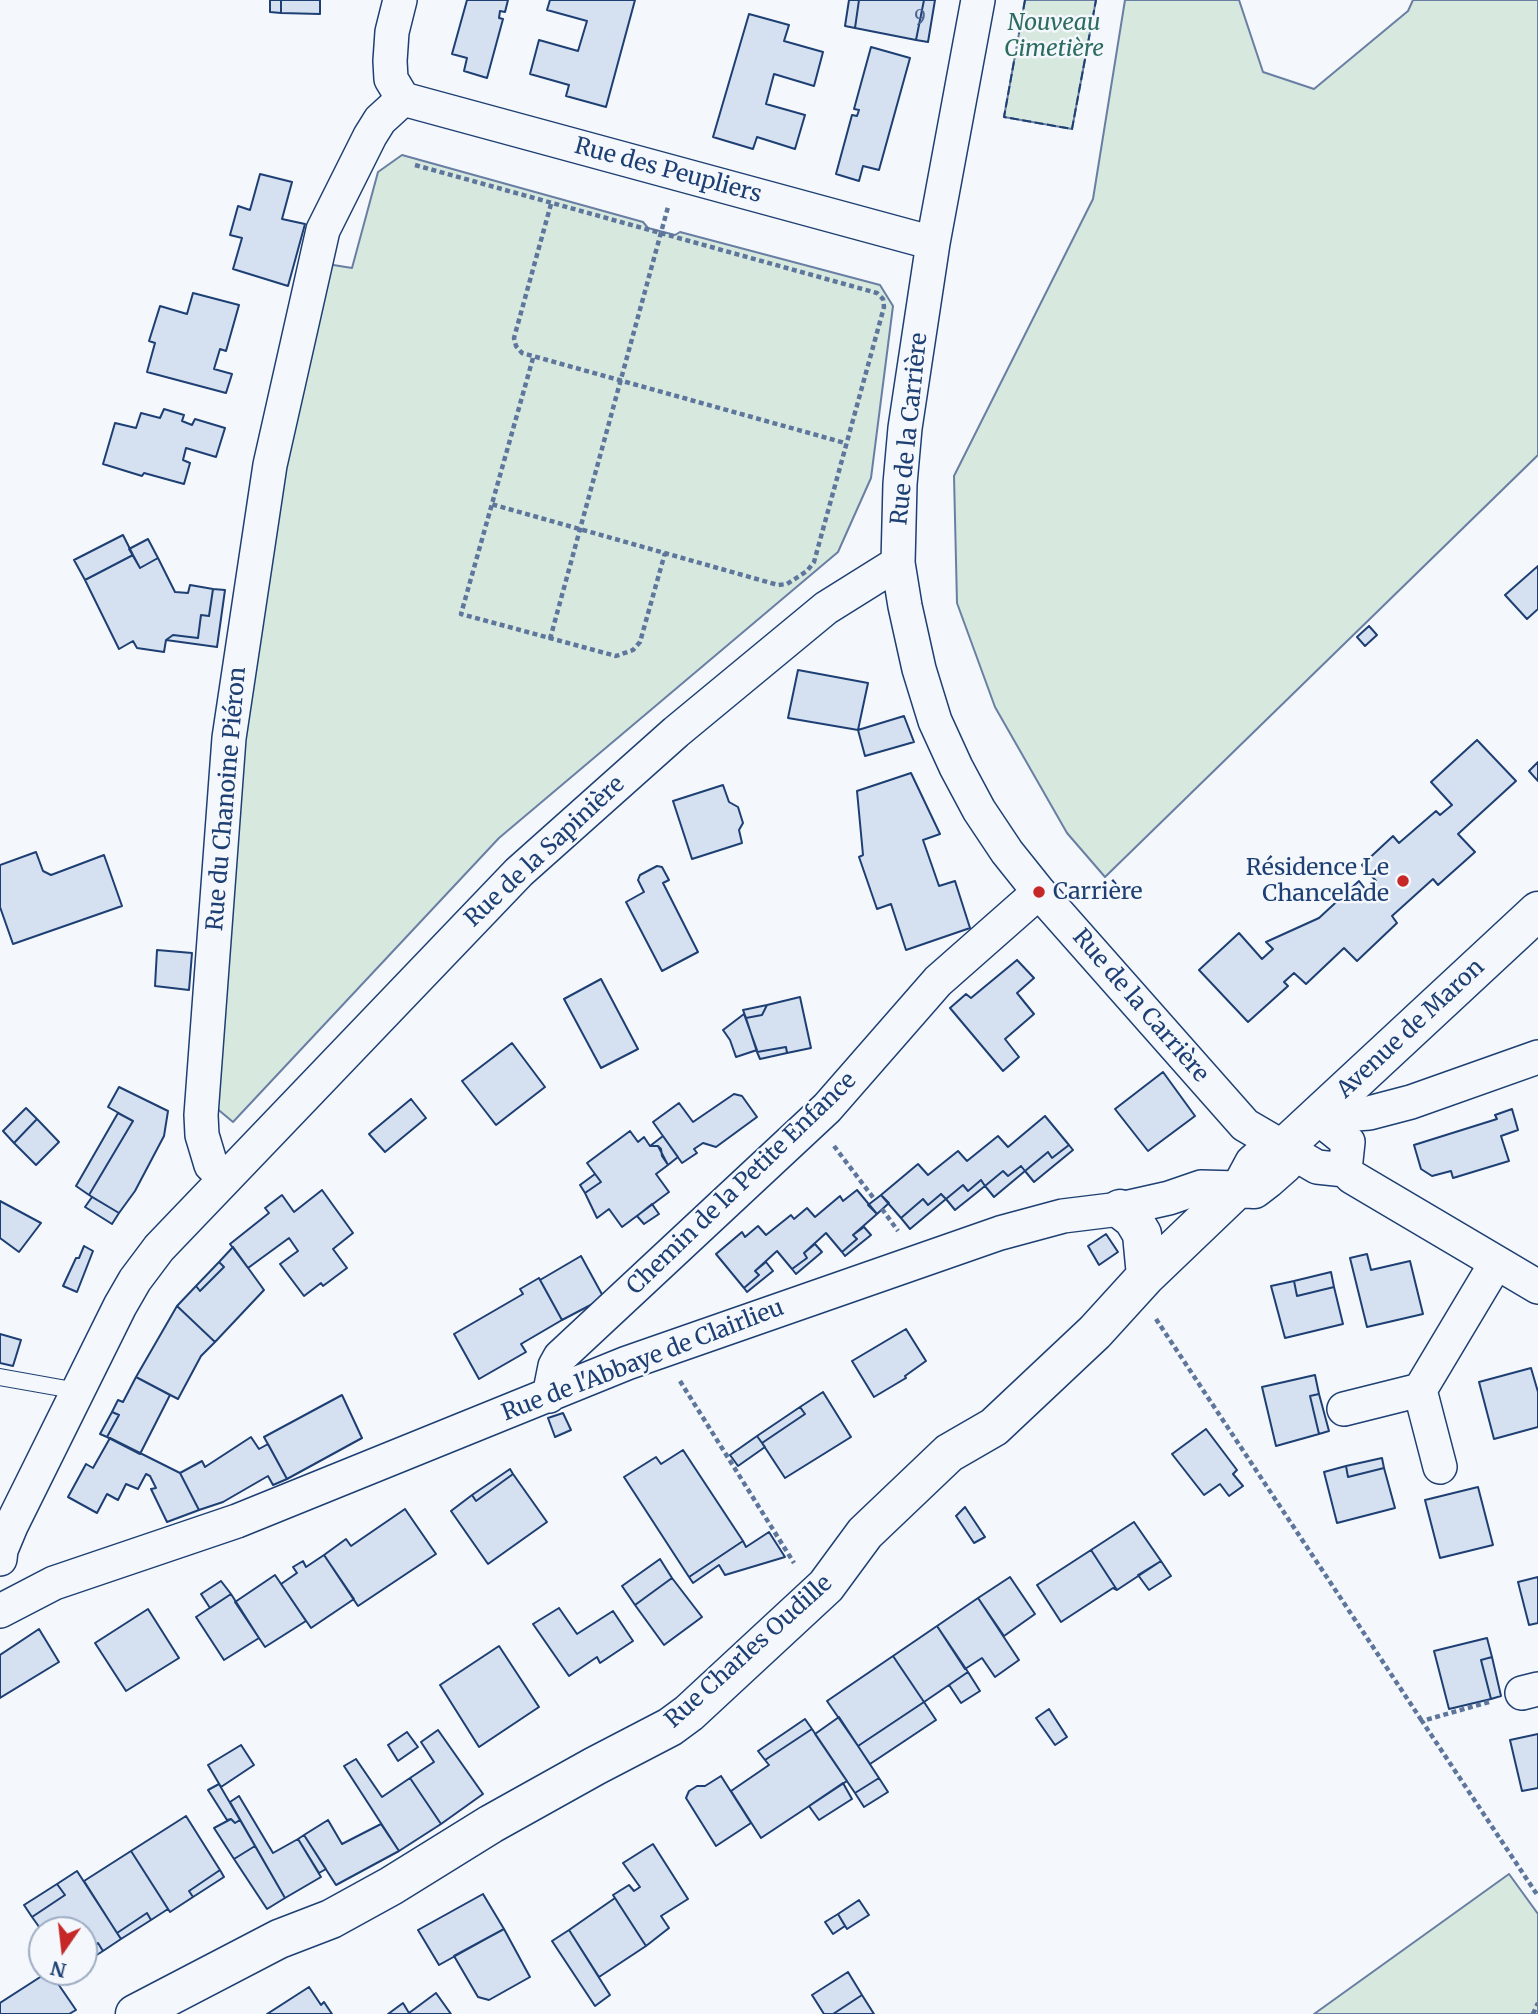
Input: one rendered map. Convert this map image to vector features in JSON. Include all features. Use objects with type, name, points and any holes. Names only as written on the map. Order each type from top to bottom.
[{"type":"street","points":[[400,0],[392,32],[390,61],[391,79],[403,99]]},
{"type":"street","name":"Rue de la Carrière","points":[[978,0],[933,243],[905,428],[900,484],[898,563],[913,649],[935,721],[979,810],[1007,852],[1039,892],[1245,1125],[1317,1167],[1345,1170]]},
{"type":"street","name":"Rue des Peupliers","points":[[403,99],[933,243]]},
{"type":"street","name":"Rue du Chanoine Piéron","points":[[225,1178],[211,1165],[202,1135],[201,1115],[229,738],[270,465],[323,230],[370,136],[380,120],[403,99]]},
{"type":"street","name":"Rue de la Sapinière","points":[[225,1178],[454,938],[519,872],[578,818],[826,608],[898,563]]},
{"type":"street","name":"Chemin de la Petite Enfance","points":[[549,1395],[555,1366],[560,1357],[814,1120],[897,1031],[938,981],[1039,892]]},
{"type":"street","name":"Avenue de Maron","points":[[1284,1147],[1538,911]]},
{"type":"street","points":[[1317,1116],[1369,1113],[1411,1102],[1538,1058]]},
{"type":"street","points":[[1317,1116],[1348,1142],[1345,1170],[1352,1177],[1538,1287]]},
{"type":"street","name":"Rue Charles Oudille","points":[[135,2014],[279,1939],[331,1919],[537,1798],[670,1727],[826,1586],[865,1533],[949,1453],[994,1427],[1095,1332],[1141,1282],[1238,1188],[1254,1189],[1284,1164],[1284,1147]]},
{"type":"street","points":[[0,1559],[11,1526],[135,1280],[159,1248],[225,1178]]},
{"type":"street","name":"Rue de l'Abbaye de Clairlieu","points":[[2,1599],[237,1521],[661,1351],[1000,1233],[1063,1216],[1120,1209],[1169,1198],[1201,1187],[1238,1188]]},
{"type":"street","points":[[1120,1209],[1133,1219],[1142,1234],[1141,1282]]},
{"type":"street","points":[[1344,1409],[1420,1390],[1496,1263]]},
{"type":"street","points":[[1420,1390],[1440,1467]]},
{"type":"lane","points":[[0,1377],[78,1391]]},
{"type":"path","points":[[415,165],[660,235],[877,292],[883,299],[884,307],[814,562],[807,571],[787,584],[778,585],[491,504]]},
{"type":"path","points":[[550,639],[677,173]]},
{"type":"path","points":[[551,204],[514,338],[522,353],[845,443]]},
{"type":"path","points":[[533,358],[461,614],[616,656],[633,650],[640,642],[665,553]]},
{"type":"path","points":[[814,1120],[875,1199]]},
{"type":"path","points":[[1141,1282],[1422,1721],[1538,1896]]},
{"type":"path","points":[[661,1351],[814,1597]]},
{"type":"path","points":[[1422,1721],[1530,1691]]},
{"type":"path","points":[[1533,2014],[1538,2003]]},
{"type":"green space","name":"Nouveau Cimetière","points":[[1025,0],[1096,0],[1072,129],[1004,117]]},
{"type":"green space","points":[[1125,0],[1239,0],[1263,72],[1314,89],[1408,11],[1413,0],[1538,0],[1538,455],[1105,877],[1067,833],[995,707],[957,603],[954,476],[1093,199]]},
{"type":"green space","points":[[402,155],[643,222],[648,228],[675,235],[680,232],[880,285],[893,306],[871,478],[838,552],[499,838],[233,1122],[215,1107],[244,712],[321,263],[352,268],[378,172]]},
{"type":"green space","points":[[1509,1874],[1538,1914],[1538,2014],[1314,2014]]},
{"type":"building","points":[[270,0],[281,0],[281,13],[270,12]]},
{"type":"building","points":[[281,0],[320,0],[320,14],[281,13]]},
{"type":"building","points":[[467,0],[508,0],[505,12],[500,11],[499,18],[503,19],[487,78],[464,71],[467,58],[452,54]]},
{"type":"building","points":[[550,0],[635,0],[606,107],[566,96],[569,85],[530,74],[539,40],[578,51],[587,21],[547,10]]},
{"type":"building","points":[[849,0],[859,0],[855,28],[845,26]]},
{"type":"building","points":[[859,0],[924,0],[916,40],[855,28]]},
{"type":"building","points":[[924,0],[935,0],[928,42],[916,40]]},
{"type":"building","points":[[749,14],[789,25],[784,41],[823,52],[814,86],[774,74],[766,104],[805,115],[795,149],[757,137],[753,149],[713,137]]},
{"type":"building","points":[[871,47],[910,58],[879,170],[863,166],[859,181],[836,174],[852,115],[857,116],[859,110],[854,109]]},
{"type":"building","points":[[260,174],[292,182],[282,219],[305,224],[288,286],[233,269],[242,238],[230,235],[238,206],[250,210]]},
{"type":"building","points":[[193,293],[239,305],[226,351],[220,349],[214,369],[232,374],[226,393],[147,372],[155,343],[149,341],[160,306],[187,314]]},
{"type":"building","points":[[164,409],[184,415],[182,421],[192,425],[195,419],[225,428],[216,457],[186,448],[183,460],[190,463],[184,484],[144,473],[142,476],[103,464],[115,423],[136,428],[141,413],[160,418]]},
{"type":"building","points":[[123,535],[133,555],[85,580],[74,560]]},
{"type":"building","points":[[148,539],[158,558],[140,568],[129,549]]},
{"type":"building","points":[[133,555],[140,568],[158,558],[175,592],[188,593],[190,585],[213,589],[209,616],[201,615],[198,638],[173,635],[166,640],[164,652],[137,648],[133,641],[119,649],[85,580]]},
{"type":"building","points":[[1538,566],[1538,609],[1527,619],[1505,595]]},
{"type":"building","points":[[213,589],[225,590],[217,647],[166,640],[173,635],[198,638],[201,615],[209,616]]},
{"type":"building","points":[[1369,626],[1377,635],[1365,646],[1357,637]]},
{"type":"building","points":[[798,670],[868,683],[858,730],[788,718]]},
{"type":"building","points":[[904,716],[914,742],[865,756],[858,730]]},
{"type":"building","name":"Résidence Le Chancelade","points":[[1477,740],[1516,781],[1458,834],[1475,852],[1438,885],[1433,879],[1392,916],[1397,923],[1357,961],[1344,948],[1306,984],[1294,973],[1284,982],[1288,986],[1248,1022],[1199,970],[1239,933],[1262,959],[1273,949],[1266,942],[1319,918],[1359,881],[1366,890],[1376,881],[1362,865],[1393,836],[1399,843],[1436,811],[1440,815],[1452,805],[1431,782]]},
{"type":"building","points":[[1538,762],[1538,781],[1529,771]]},
{"type":"building","points":[[911,773],[940,834],[923,840],[939,886],[955,881],[970,928],[906,950],[891,904],[877,909],[859,857],[863,855],[857,791]]},
{"type":"building","points":[[723,785],[729,802],[738,807],[743,823],[739,830],[742,843],[692,859],[673,801]]},
{"type":"building","points":[[36,852],[43,871],[51,875],[104,855],[122,906],[13,944],[0,907],[0,865]]},
{"type":"building","points":[[657,866],[662,867],[669,880],[663,883],[698,952],[662,971],[626,902],[644,892],[638,880],[640,875]]},
{"type":"building","points":[[157,950],[192,953],[189,990],[155,986]]},
{"type":"building","points":[[1017,960],[1034,978],[1017,993],[1034,1014],[1005,1039],[1019,1057],[1003,1071],[950,1008],[966,994],[971,998]]},
{"type":"building","points":[[601,979],[638,1049],[601,1068],[564,999]]},
{"type":"building","points":[[800,997],[811,1048],[787,1053],[786,1047],[757,1052],[746,1018],[762,1015],[767,1005]]},
{"type":"building","points":[[767,1005],[762,1015],[746,1018],[743,1010]]},
{"type":"building","points":[[744,1014],[757,1050],[736,1057],[723,1030]]},
{"type":"building","points":[[512,1043],[545,1087],[496,1125],[462,1081]]},
{"type":"building","points":[[786,1047],[787,1053],[760,1059],[757,1052]]},
{"type":"building","points":[[1163,1072],[1195,1116],[1148,1151],[1115,1109]]},
{"type":"building","points":[[119,1087],[168,1111],[164,1136],[135,1191],[119,1213],[89,1195],[133,1121],[108,1107]]},
{"type":"building","points":[[734,1094],[742,1096],[757,1117],[716,1147],[703,1143],[694,1149],[697,1153],[682,1163],[653,1122],[679,1103],[693,1122]]},
{"type":"building","points":[[411,1099],[426,1118],[385,1152],[369,1134]]},
{"type":"building","points":[[26,1108],[37,1119],[14,1143],[3,1131]]},
{"type":"building","points":[[1512,1109],[1518,1130],[1501,1136],[1509,1161],[1453,1178],[1451,1171],[1432,1176],[1421,1169],[1414,1145],[1497,1119],[1495,1115]]},
{"type":"building","points":[[118,1113],[133,1121],[89,1195],[76,1186]]},
{"type":"building","points":[[1045,1116],[1069,1145],[1052,1158],[1048,1152],[1025,1171],[1021,1166],[1008,1176],[1003,1171],[985,1186],[981,1180],[968,1191],[963,1185],[946,1199],[941,1194],[928,1205],[923,1199],[901,1218],[881,1195],[918,1164],[928,1175],[958,1151],[967,1161],[998,1136],[1008,1147]]},
{"type":"building","points":[[37,1119],[59,1142],[36,1165],[14,1143]]},
{"type":"building","points":[[630,1131],[638,1142],[644,1137],[650,1146],[658,1146],[661,1149],[668,1165],[656,1174],[669,1192],[622,1227],[609,1209],[597,1218],[585,1193],[601,1182],[587,1163]]},
{"type":"building","points":[[663,1136],[678,1157],[668,1165],[658,1146],[650,1146]]},
{"type":"building","points":[[1069,1145],[1073,1150],[1034,1182],[1025,1171],[1048,1152],[1052,1158]]},
{"type":"building","points":[[1021,1166],[1025,1171],[994,1197],[985,1186],[1003,1171],[1008,1176]]},
{"type":"building","points":[[595,1174],[601,1182],[585,1193],[580,1185]]},
{"type":"building","points":[[981,1180],[985,1186],[955,1210],[946,1199],[963,1185],[968,1191]]},
{"type":"building","points":[[322,1190],[353,1233],[333,1249],[347,1268],[304,1296],[280,1264],[298,1251],[289,1238],[248,1268],[230,1244],[269,1213],[265,1208],[282,1195],[294,1212]]},
{"type":"building","points":[[857,1190],[877,1214],[853,1235],[857,1239],[842,1252],[826,1233],[804,1253],[807,1258],[792,1269],[777,1251],[755,1271],[759,1275],[744,1288],[716,1254],[742,1232],[745,1237],[758,1226],[766,1235],[791,1215],[794,1219],[807,1208],[815,1217],[840,1196],[843,1201]]},
{"type":"building","points":[[941,1194],[946,1199],[910,1229],[901,1218],[923,1199],[928,1205]]},
{"type":"building","points":[[881,1195],[889,1203],[877,1214],[868,1205]]},
{"type":"building","points":[[92,1197],[119,1213],[112,1224],[85,1207]]},
{"type":"building","points":[[0,1201],[41,1223],[19,1252],[0,1238]]},
{"type":"building","points":[[652,1204],[659,1214],[644,1224],[637,1216]]},
{"type":"building","points":[[864,1227],[871,1235],[845,1256],[842,1252],[857,1239],[853,1235]]},
{"type":"building","points":[[1106,1234],[1118,1252],[1099,1265],[1088,1246]]},
{"type":"building","points":[[815,1244],[822,1252],[796,1274],[792,1269],[807,1258],[804,1253]]},
{"type":"building","points":[[84,1246],[93,1251],[77,1292],[63,1286]]},
{"type":"building","points":[[233,1247],[264,1290],[215,1342],[177,1306],[196,1286],[200,1291],[224,1267],[219,1262]]},
{"type":"building","points":[[1367,1254],[1371,1270],[1410,1261],[1423,1314],[1367,1327],[1350,1258]]},
{"type":"building","points":[[581,1256],[604,1298],[562,1320],[540,1280]]},
{"type":"building","points":[[219,1262],[224,1267],[200,1291],[196,1286]]},
{"type":"building","points":[[766,1262],[773,1271],[747,1292],[744,1288],[759,1275],[755,1271]]},
{"type":"building","points":[[1331,1272],[1334,1287],[1297,1296],[1294,1281]]},
{"type":"building","points":[[539,1278],[562,1320],[521,1344],[526,1352],[479,1379],[454,1334],[523,1294],[520,1289]]},
{"type":"building","points":[[1294,1281],[1297,1296],[1334,1287],[1343,1324],[1285,1338],[1271,1286]]},
{"type":"building","points":[[177,1306],[215,1342],[201,1356],[178,1399],[136,1377]]},
{"type":"building","points":[[906,1329],[926,1361],[905,1376],[906,1378],[874,1397],[852,1361]]},
{"type":"building","points":[[0,1334],[21,1340],[13,1366],[0,1363]]},
{"type":"building","points":[[1531,1368],[1538,1392],[1538,1427],[1494,1439],[1479,1382]]},
{"type":"building","points":[[1315,1375],[1319,1394],[1310,1396],[1319,1434],[1276,1446],[1262,1387]]},
{"type":"building","points":[[136,1377],[170,1395],[140,1454],[107,1437],[119,1415],[112,1412],[118,1400],[123,1402]]},
{"type":"building","points":[[823,1392],[851,1437],[785,1478],[762,1443],[805,1414],[800,1407]]},
{"type":"building","points":[[1319,1394],[1329,1431],[1319,1434],[1310,1396]]},
{"type":"building","points":[[342,1395],[362,1438],[287,1479],[264,1437]]},
{"type":"building","points":[[800,1407],[805,1414],[762,1443],[757,1436]]},
{"type":"building","points":[[112,1412],[119,1415],[107,1437],[100,1434]]},
{"type":"building","points":[[563,1413],[571,1430],[555,1437],[548,1418]]},
{"type":"building","points":[[1206,1429],[1237,1470],[1233,1474],[1243,1486],[1229,1496],[1220,1484],[1204,1495],[1172,1454]]},
{"type":"building","points":[[757,1436],[765,1447],[738,1466],[730,1455]]},
{"type":"building","points":[[251,1437],[259,1449],[268,1444],[287,1479],[273,1485],[268,1476],[223,1502],[199,1510],[180,1473],[202,1461],[205,1467]]},
{"type":"building","points":[[110,1438],[180,1473],[199,1510],[167,1522],[151,1489],[156,1488],[146,1474],[138,1489],[126,1484],[118,1500],[107,1494],[97,1513],[68,1497],[86,1464],[93,1468]]},
{"type":"building","points":[[683,1450],[743,1541],[689,1577],[624,1477],[656,1457],[661,1464]]},
{"type":"building","points":[[1382,1458],[1384,1468],[1348,1477],[1346,1466]]},
{"type":"building","points":[[1346,1466],[1348,1477],[1384,1468],[1395,1508],[1337,1523],[1324,1472]]},
{"type":"building","points":[[510,1469],[513,1474],[476,1501],[472,1495]]},
{"type":"building","points":[[513,1474],[547,1522],[488,1564],[451,1511],[472,1495],[476,1501]]},
{"type":"building","points":[[1478,1487],[1493,1545],[1440,1558],[1425,1500]]},
{"type":"building","points":[[965,1507],[985,1537],[974,1543],[956,1516]]},
{"type":"building","points":[[405,1509],[436,1554],[358,1606],[324,1555],[346,1539],[351,1546]]},
{"type":"building","points":[[1134,1522],[1161,1561],[1117,1590],[1091,1550]]},
{"type":"building","points":[[769,1532],[785,1557],[725,1575],[719,1565],[693,1583],[689,1577],[743,1541],[746,1547]]},
{"type":"building","points":[[1091,1550],[1117,1590],[1113,1588],[1061,1622],[1037,1585]]},
{"type":"building","points":[[324,1555],[354,1599],[311,1628],[281,1584],[297,1573],[293,1567],[303,1561],[306,1567]]},
{"type":"building","points":[[660,1559],[672,1578],[635,1605],[622,1586]]},
{"type":"building","points":[[1161,1561],[1171,1576],[1149,1590],[1138,1575]]},
{"type":"building","points":[[275,1575],[306,1621],[265,1647],[235,1602]]},
{"type":"building","points":[[1010,1577],[1035,1614],[1004,1636],[978,1598]]},
{"type":"building","points":[[1538,1577],[1538,1623],[1529,1625],[1518,1582]]},
{"type":"building","points":[[672,1578],[702,1617],[664,1645],[635,1605]]},
{"type":"building","points":[[221,1581],[231,1594],[210,1608],[201,1594]]},
{"type":"building","points":[[231,1594],[259,1638],[224,1660],[196,1617]]},
{"type":"building","points":[[978,1598],[1019,1660],[995,1677],[982,1658],[965,1669],[937,1626]]},
{"type":"building","points":[[559,1608],[577,1634],[613,1611],[633,1641],[600,1663],[597,1657],[569,1676],[533,1624]]},
{"type":"building","points":[[148,1609],[179,1658],[126,1691],[95,1643]]},
{"type":"building","points":[[937,1626],[968,1672],[924,1702],[893,1656]]},
{"type":"building","points":[[39,1629],[59,1662],[0,1698],[0,1655]]},
{"type":"building","points":[[1487,1638],[1492,1657],[1481,1660],[1491,1699],[1449,1709],[1434,1651]]},
{"type":"building","points":[[499,1646],[539,1707],[479,1747],[440,1685]]},
{"type":"building","points":[[893,1656],[924,1702],[858,1746],[827,1701]]},
{"type":"building","points":[[1492,1657],[1501,1696],[1491,1699],[1481,1660]]},
{"type":"building","points":[[968,1672],[980,1691],[961,1703],[949,1685]]},
{"type":"building","points":[[924,1702],[936,1720],[870,1764],[858,1746]]},
{"type":"building","points":[[1049,1709],[1067,1737],[1055,1745],[1036,1718]]},
{"type":"building","points":[[839,1717],[879,1778],[855,1793],[815,1734]]},
{"type":"building","points":[[805,1719],[812,1729],[765,1760],[758,1751]]},
{"type":"building","points":[[812,1729],[847,1781],[761,1838],[731,1791],[769,1765],[765,1760]]},
{"type":"building","points":[[438,1730],[483,1794],[441,1824],[410,1778],[434,1762],[421,1742]]},
{"type":"building","points":[[407,1732],[418,1747],[398,1761],[388,1745]]},
{"type":"building","points":[[1538,1734],[1538,1788],[1522,1791],[1510,1740]]},
{"type":"building","points":[[241,1745],[254,1765],[221,1787],[208,1765]]},
{"type":"building","points":[[356,1759],[382,1797],[410,1778],[441,1824],[399,1851],[344,1766]]},
{"type":"building","points":[[721,1776],[751,1823],[716,1846],[686,1798],[689,1791],[697,1786],[705,1786]]},
{"type":"building","points":[[879,1778],[888,1792],[864,1807],[855,1793]]},
{"type":"building","points":[[843,1783],[852,1799],[819,1820],[809,1806]]},
{"type":"building","points":[[219,1784],[240,1820],[235,1823],[231,1819],[227,1820],[208,1790]]},
{"type":"building","points":[[239,1796],[273,1853],[298,1839],[321,1877],[285,1898],[230,1802]]},
{"type":"building","points":[[186,1816],[220,1870],[189,1891],[193,1897],[170,1912],[131,1851]]},
{"type":"building","points":[[231,1819],[235,1823],[240,1820],[255,1846],[234,1859],[214,1828]]},
{"type":"building","points":[[328,1820],[342,1844],[381,1824],[399,1851],[336,1885],[304,1835]]},
{"type":"building","points":[[304,1835],[326,1869],[319,1873],[298,1839]]},
{"type":"building","points":[[653,1844],[688,1899],[661,1916],[669,1928],[646,1946],[613,1895],[629,1885],[634,1891],[640,1887],[623,1863]]},
{"type":"building","points":[[255,1846],[285,1898],[267,1909],[234,1859]]},
{"type":"building","points":[[131,1851],[168,1909],[151,1920],[147,1913],[117,1933],[84,1881]]},
{"type":"building","points":[[220,1870],[224,1877],[193,1897],[189,1891]]},
{"type":"building","points":[[77,1871],[121,1939],[103,1951],[98,1943],[98,1916],[34,1916],[65,1895],[57,1884]]},
{"type":"building","points":[[57,1884],[65,1895],[34,1916],[24,1905]]},
{"type":"building","points":[[483,1894],[504,1929],[439,1965],[418,1930]]},
{"type":"building","points":[[615,1898],[646,1946],[599,1977],[569,1930]]},
{"type":"building","points":[[859,1900],[869,1915],[847,1929],[838,1914]]},
{"type":"building","points":[[147,1913],[151,1920],[121,1939],[117,1933]]},
{"type":"building","points":[[838,1914],[845,1926],[833,1934],[825,1922]]},
{"type":"building","points":[[504,1929],[530,1977],[489,2000],[478,1997],[454,1956]]},
{"type":"building","points":[[569,1930],[610,1995],[595,2006],[552,1941]]},
{"type":"building","points":[[848,1972],[862,1995],[833,2014],[824,2014],[812,1995]]},
{"type":"building","points":[[28,1985],[60,1986],[76,2010],[69,2014],[0,2014],[0,2003]]},
{"type":"building","points":[[309,1987],[321,2005],[324,2002],[332,2014],[267,2014]]},
{"type":"building","points":[[436,1993],[451,2014],[388,2014],[403,2003],[409,2013]]},
{"type":"building","points":[[862,1995],[874,2014],[833,2014]]},
{"type":"fence","points":[[1025,0],[1004,117],[1072,129],[1096,0]]},
{"type":"place","name":"Résidence Le Chancelade","points":[[1403,881]]},
{"type":"place","name":"Carrière","points":[[1039,892]]}]
